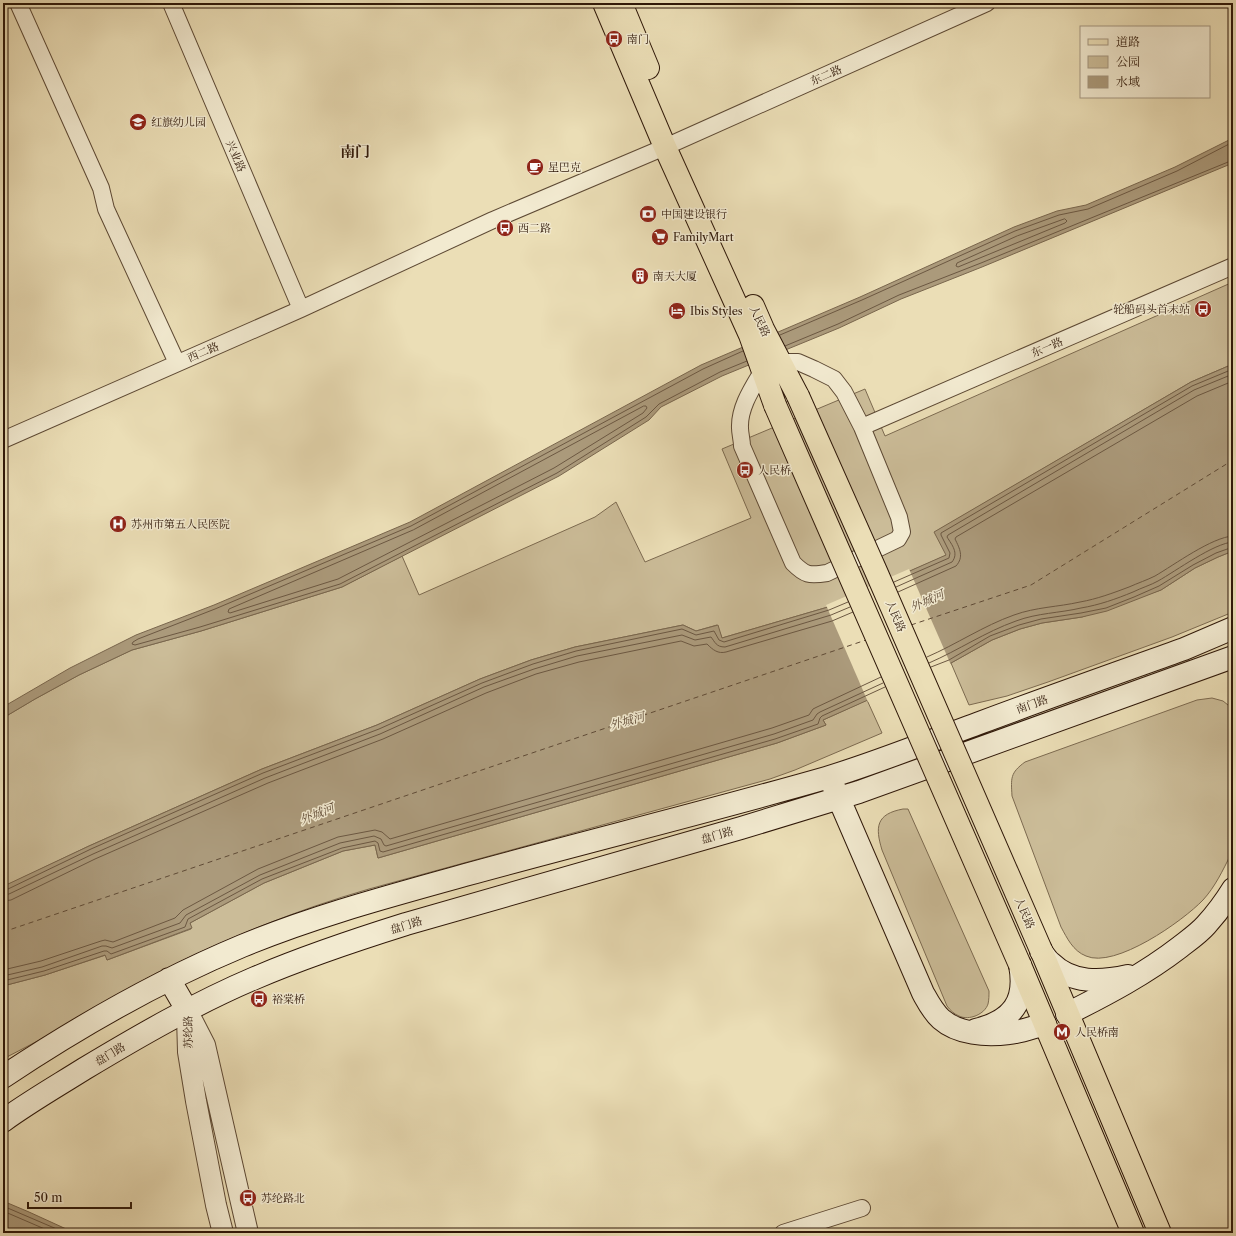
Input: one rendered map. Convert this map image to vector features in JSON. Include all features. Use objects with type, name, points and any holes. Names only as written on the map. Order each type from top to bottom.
[{"type":"main road","name":"人民路","points":[[604,3],[672,143],[772,366],[798,396],[1041,950],[1160,1233]]},
{"type":"main road","name":"人民路","points":[[621,3],[672,143]]},
{"type":"main road","name":"人民路","points":[[772,366],[775,405],[1020,965],[1133,1233]]},
{"type":"main road","name":"南门路","points":[[829,777],[875,762],[1184,649],[1231,635]]},
{"type":"main road","points":[[838,799],[1233,657]]},
{"type":"main road","points":[[3,1077],[58,1043],[170,979],[243,946],[290,928],[348,908],[829,777],[923,993],[940,1018],[951,1026],[963,1031],[991,1034],[1008,1034],[1045,1024]]},
{"type":"main road","name":"盘门路","points":[[3,1121],[99,1060],[187,1010],[272,970],[366,937],[838,799]]},
{"type":"main road","points":[[1067,1014],[1114,990],[1168,956],[1205,927],[1233,889]]},
{"type":"main road","points":[[1041,950],[1056,968],[1079,979],[1113,979],[1130,976],[1148,970]]},
{"type":"main road","points":[[963,1031],[975,1030],[995,1023],[1010,1013],[1016,1006],[1021,995],[1022,976],[1020,965]]},
{"type":"main road","points":[[170,979],[187,1010]]},
{"type":"street","points":[[18,3],[101,188],[106,209],[178,363]]},
{"type":"street","name":"兴业路","points":[[171,3],[301,309]]},
{"type":"street","name":"东二路","points":[[672,143],[986,3]]},
{"type":"street","name":"西二路","points":[[3,440],[301,309],[493,220],[672,143]]},
{"type":"street","name":"东一路","points":[[862,427],[1233,266]]},
{"type":"street","points":[[798,362],[834,379],[844,392],[862,427],[899,517],[902,532],[898,538],[826,573],[814,575],[802,572],[792,563],[742,446],[740,427],[742,412],[750,391],[772,366],[798,362]]},
{"type":"street","name":"苏纶路","points":[[187,1010],[188,1052],[216,1205],[223,1233]]},
{"type":"street","name":"苏纶路","points":[[187,1010],[205,1045],[248,1233]]},
{"type":"street","points":[[783,1233],[862,1208]]},
{"type":"green space","points":[[1233,282],[1233,364],[1191,382],[935,532],[947,555],[828,607],[722,638],[717,625],[696,631],[683,625],[575,647],[531,660],[480,679],[377,725],[262,769],[89,846],[3,887],[3,718],[79,675],[132,650],[201,631],[342,587],[402,556],[419,595],[595,517],[616,502],[645,562],[751,518],[722,449],[865,389],[885,436]]},
{"type":"green space","points":[[1233,551],[1233,612],[1172,637],[1048,682],[1007,696],[969,705],[951,663],[992,640],[1020,629],[1042,623],[1082,617],[1161,590],[1195,568]]},
{"type":"green space","points":[[1212,698],[1223,701],[1233,709],[1233,849],[1225,866],[1215,884],[1203,900],[1180,919],[1148,941],[1114,956],[1099,958],[1081,954],[1071,944],[1061,927],[1012,796],[1012,776],[1016,769],[1025,762],[1197,700]]},
{"type":"green space","points":[[867,700],[882,733],[795,770],[770,779],[369,889],[315,906],[261,926],[209,948],[157,973],[3,1059],[3,986],[45,975],[106,955],[107,960],[191,929],[190,923],[264,883],[343,851],[375,845],[378,858],[777,743],[826,725],[823,720]]},
{"type":"green space","points":[[908,809],[989,991],[986,1008],[976,1016],[967,1018],[957,1015],[947,1006],[882,850],[878,828],[880,823],[887,814]]},
{"type":"water","points":[[1233,138],[1233,163],[901,299],[839,328],[722,376],[661,407],[649,420],[559,476],[342,587],[201,631],[132,650],[79,675],[3,718],[3,707],[70,668],[136,635],[214,605],[410,522],[701,365],[860,297],[1014,227],[1057,211],[1086,205],[1175,167]]},
{"type":"water","name":"外城河","points":[[1233,364],[1233,551],[1195,568],[1161,590],[1107,611],[1082,617],[1042,623],[1020,629],[992,640],[951,663],[823,720],[826,725],[777,743],[378,858],[375,845],[343,851],[264,883],[190,923],[192,928],[107,960],[105,955],[45,975],[3,986],[3,887],[6,885],[89,846],[262,769],[377,725],[480,679],[531,660],[575,647],[683,625],[696,631],[718,625],[722,638],[828,607],[946,555],[934,532],[1191,382]]},
{"type":"water","points":[[3,1201],[29,1212],[75,1233],[3,1233]]},
{"type":"pier","points":[[909,569],[951,665],[868,702],[826,605]]},
{"type":"ferry route","points":[[911,625],[1031,585],[1233,460]]},
{"type":"ferry route","points":[[3,932],[866,640]]},
{"type":"place","name":"南门","points":[[614,39]]},
{"type":"place","name":"红旗幼儿园","points":[[138,122]]},
{"type":"place","name":"星巴克","points":[[535,167]]},
{"type":"place","name":"中国建设银行","points":[[648,214]]},
{"type":"place","name":"西二路","points":[[505,228]]},
{"type":"place","name":"FamilyMart","points":[[660,237]]},
{"type":"place","name":"南天大厦","points":[[640,276]]},
{"type":"place","name":"轮船码头首末站","points":[[1203,309]]},
{"type":"place","name":"Ibis Styles","points":[[677,311]]},
{"type":"place","name":"人民桥","points":[[745,470]]},
{"type":"place","name":"苏州市第五人民医院","points":[[118,524]]},
{"type":"place","name":"裕棠桥","points":[[259,999]]},
{"type":"place","name":"人民桥南","points":[[1062,1032]]},
{"type":"place","name":"苏纶路北","points":[[248,1198]]},
{"type":"district","name":"南门","points":[[355,152]]}]
